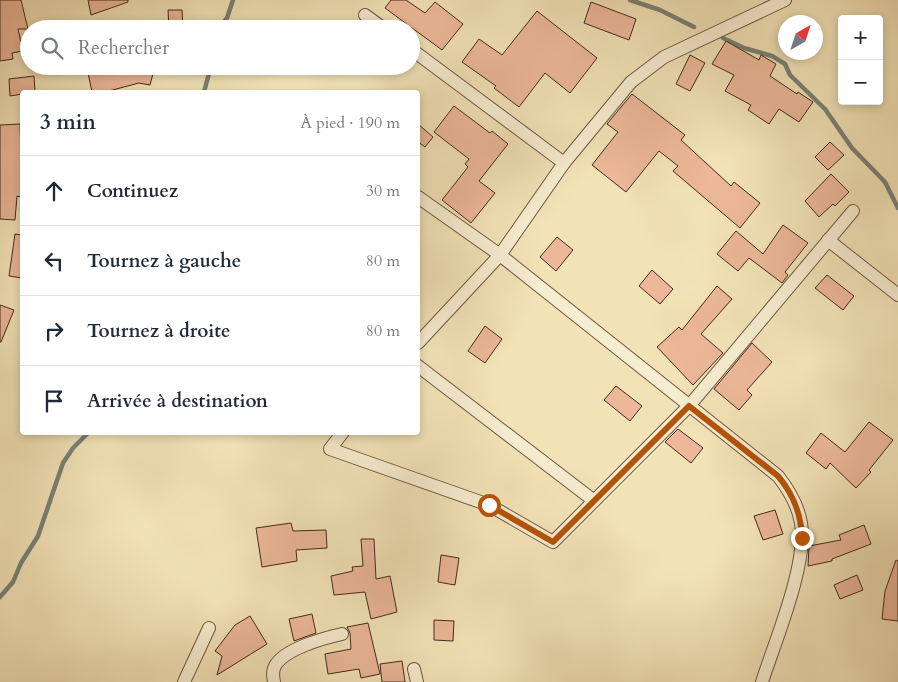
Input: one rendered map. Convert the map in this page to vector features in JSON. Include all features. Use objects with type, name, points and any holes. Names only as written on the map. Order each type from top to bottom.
[{"type":"street","points":[[420,341],[500,255],[564,163],[631,82],[664,57],[785,0]]},
{"type":"street","points":[[365,15],[372,20]]},
{"type":"street","points":[[420,56],[564,163]]},
{"type":"street","points":[[420,198],[500,255],[778,476],[789,489],[801,522],[802,538],[794,585],[762,682]]},
{"type":"street","points":[[341,435],[330,449],[489,505],[553,542],[689,406],[853,211]]},
{"type":"street","points":[[828,240],[898,295]]},
{"type":"street","points":[[420,368],[593,500]]},
{"type":"street","points":[[184,682],[209,628]]},
{"type":"street","points":[[274,682],[273,671],[279,661],[309,644],[342,634]]},
{"type":"building","points":[[0,0],[21,0],[26,20],[20,20],[20,29],[18,29],[20,52],[12,53],[13,59],[0,61]]},
{"type":"building","points":[[88,0],[128,0],[128,2],[91,15]]},
{"type":"building","points":[[391,0],[406,0],[425,13],[435,2],[463,24],[442,50],[420,34],[420,20],[401,20],[385,8]]},
{"type":"building","points":[[591,2],[636,19],[629,40],[584,23]]},
{"type":"building","points":[[168,10],[182,10],[183,20],[169,20]]},
{"type":"building","points":[[537,11],[597,58],[570,93],[545,73],[519,107],[494,88],[496,86],[462,62],[479,39],[502,55]]},
{"type":"building","points":[[726,41],[759,60],[761,55],[776,64],[770,76],[813,102],[799,122],[779,109],[769,124],[748,110],[751,105],[725,91],[734,75],[712,64]]},
{"type":"building","points":[[690,55],[705,63],[690,91],[676,84]]},
{"type":"building","points":[[88,75],[153,75],[150,85],[139,83],[113,90],[92,90]]},
{"type":"building","points":[[34,76],[35,90],[20,90],[20,94],[10,96],[9,79]]},
{"type":"building","points":[[632,94],[685,135],[681,140],[731,186],[734,182],[760,203],[740,228],[673,171],[678,166],[659,151],[626,192],[592,165],[618,132],[607,124]]},
{"type":"building","points":[[454,106],[508,144],[479,181],[495,193],[471,223],[442,200],[468,167],[465,164],[469,159],[434,132]]},
{"type":"building","points":[[20,124],[20,197],[17,196],[15,220],[0,219],[0,125]]},
{"type":"building","points":[[420,126],[433,137],[425,147],[420,143]]},
{"type":"building","points":[[830,142],[844,155],[828,170],[815,157]]},
{"type":"building","points":[[831,174],[849,192],[835,206],[833,204],[819,217],[805,201]]},
{"type":"building","points":[[783,225],[808,243],[785,272],[788,275],[782,283],[749,258],[738,271],[717,254],[736,231],[763,254]]},
{"type":"building","points":[[15,234],[20,235],[20,278],[9,276]]},
{"type":"building","points":[[557,237],[573,250],[556,271],[540,257]]},
{"type":"building","points":[[652,270],[673,289],[660,304],[639,286]]},
{"type":"building","points":[[827,275],[854,296],[843,310],[815,288]]},
{"type":"building","points":[[717,286],[732,299],[701,334],[723,353],[693,385],[657,347],[679,327],[682,330]]},
{"type":"building","points":[[0,305],[14,310],[1,342],[0,342]]},
{"type":"building","points":[[485,326],[502,339],[485,363],[468,351]]},
{"type":"building","points":[[752,343],[772,362],[747,390],[752,395],[739,410],[714,389]]},
{"type":"building","points":[[616,386],[642,406],[630,421],[604,400]]},
{"type":"building","points":[[869,422],[893,440],[869,470],[871,472],[856,488],[830,463],[826,469],[806,453],[821,433],[845,452]]},
{"type":"building","points":[[678,429],[703,448],[691,463],[665,442]]},
{"type":"building","points":[[775,510],[783,534],[763,540],[754,516]]},
{"type":"building","points":[[291,523],[293,531],[326,530],[327,548],[296,550],[297,561],[262,567],[256,528]]},
{"type":"building","points":[[864,525],[871,544],[832,559],[832,561],[808,566],[809,546],[841,540],[839,535]]},
{"type":"building","points":[[361,539],[374,539],[376,579],[390,576],[397,612],[371,619],[365,592],[334,595],[331,576],[353,571],[352,567],[363,566]]},
{"type":"building","points":[[441,555],[459,558],[455,585],[438,582]]},
{"type":"building","points":[[896,560],[898,561],[898,621],[882,619],[885,591]]},
{"type":"building","points":[[857,575],[863,590],[840,599],[834,585]]},
{"type":"building","points":[[312,614],[316,633],[294,641],[289,619]]},
{"type":"building","points":[[250,616],[267,644],[217,675],[222,656],[215,651],[235,625]]},
{"type":"building","points":[[434,620],[454,621],[453,641],[434,640]]},
{"type":"building","points":[[368,623],[380,674],[361,678],[359,669],[328,674],[325,654],[351,649],[350,633],[347,627]]},
{"type":"building","points":[[402,661],[405,682],[382,682],[380,664]]},
{"type":"waterway","points":[[225,20],[233,0]]},
{"type":"waterway","points":[[630,0],[660,10],[694,27]]},
{"type":"waterway","points":[[723,38],[744,48],[772,56],[785,64],[790,75],[825,109],[852,148],[885,182],[898,208]]},
{"type":"waterway","points":[[205,90],[209,75]]},
{"type":"waterway","points":[[0,597],[13,582],[21,563],[38,536],[63,463],[73,448],[86,435]]},
{"type":"route","points":[[489,505],[553,542],[689,406],[778,476],[789,489],[796,505],[801,522],[802,538]]}]
